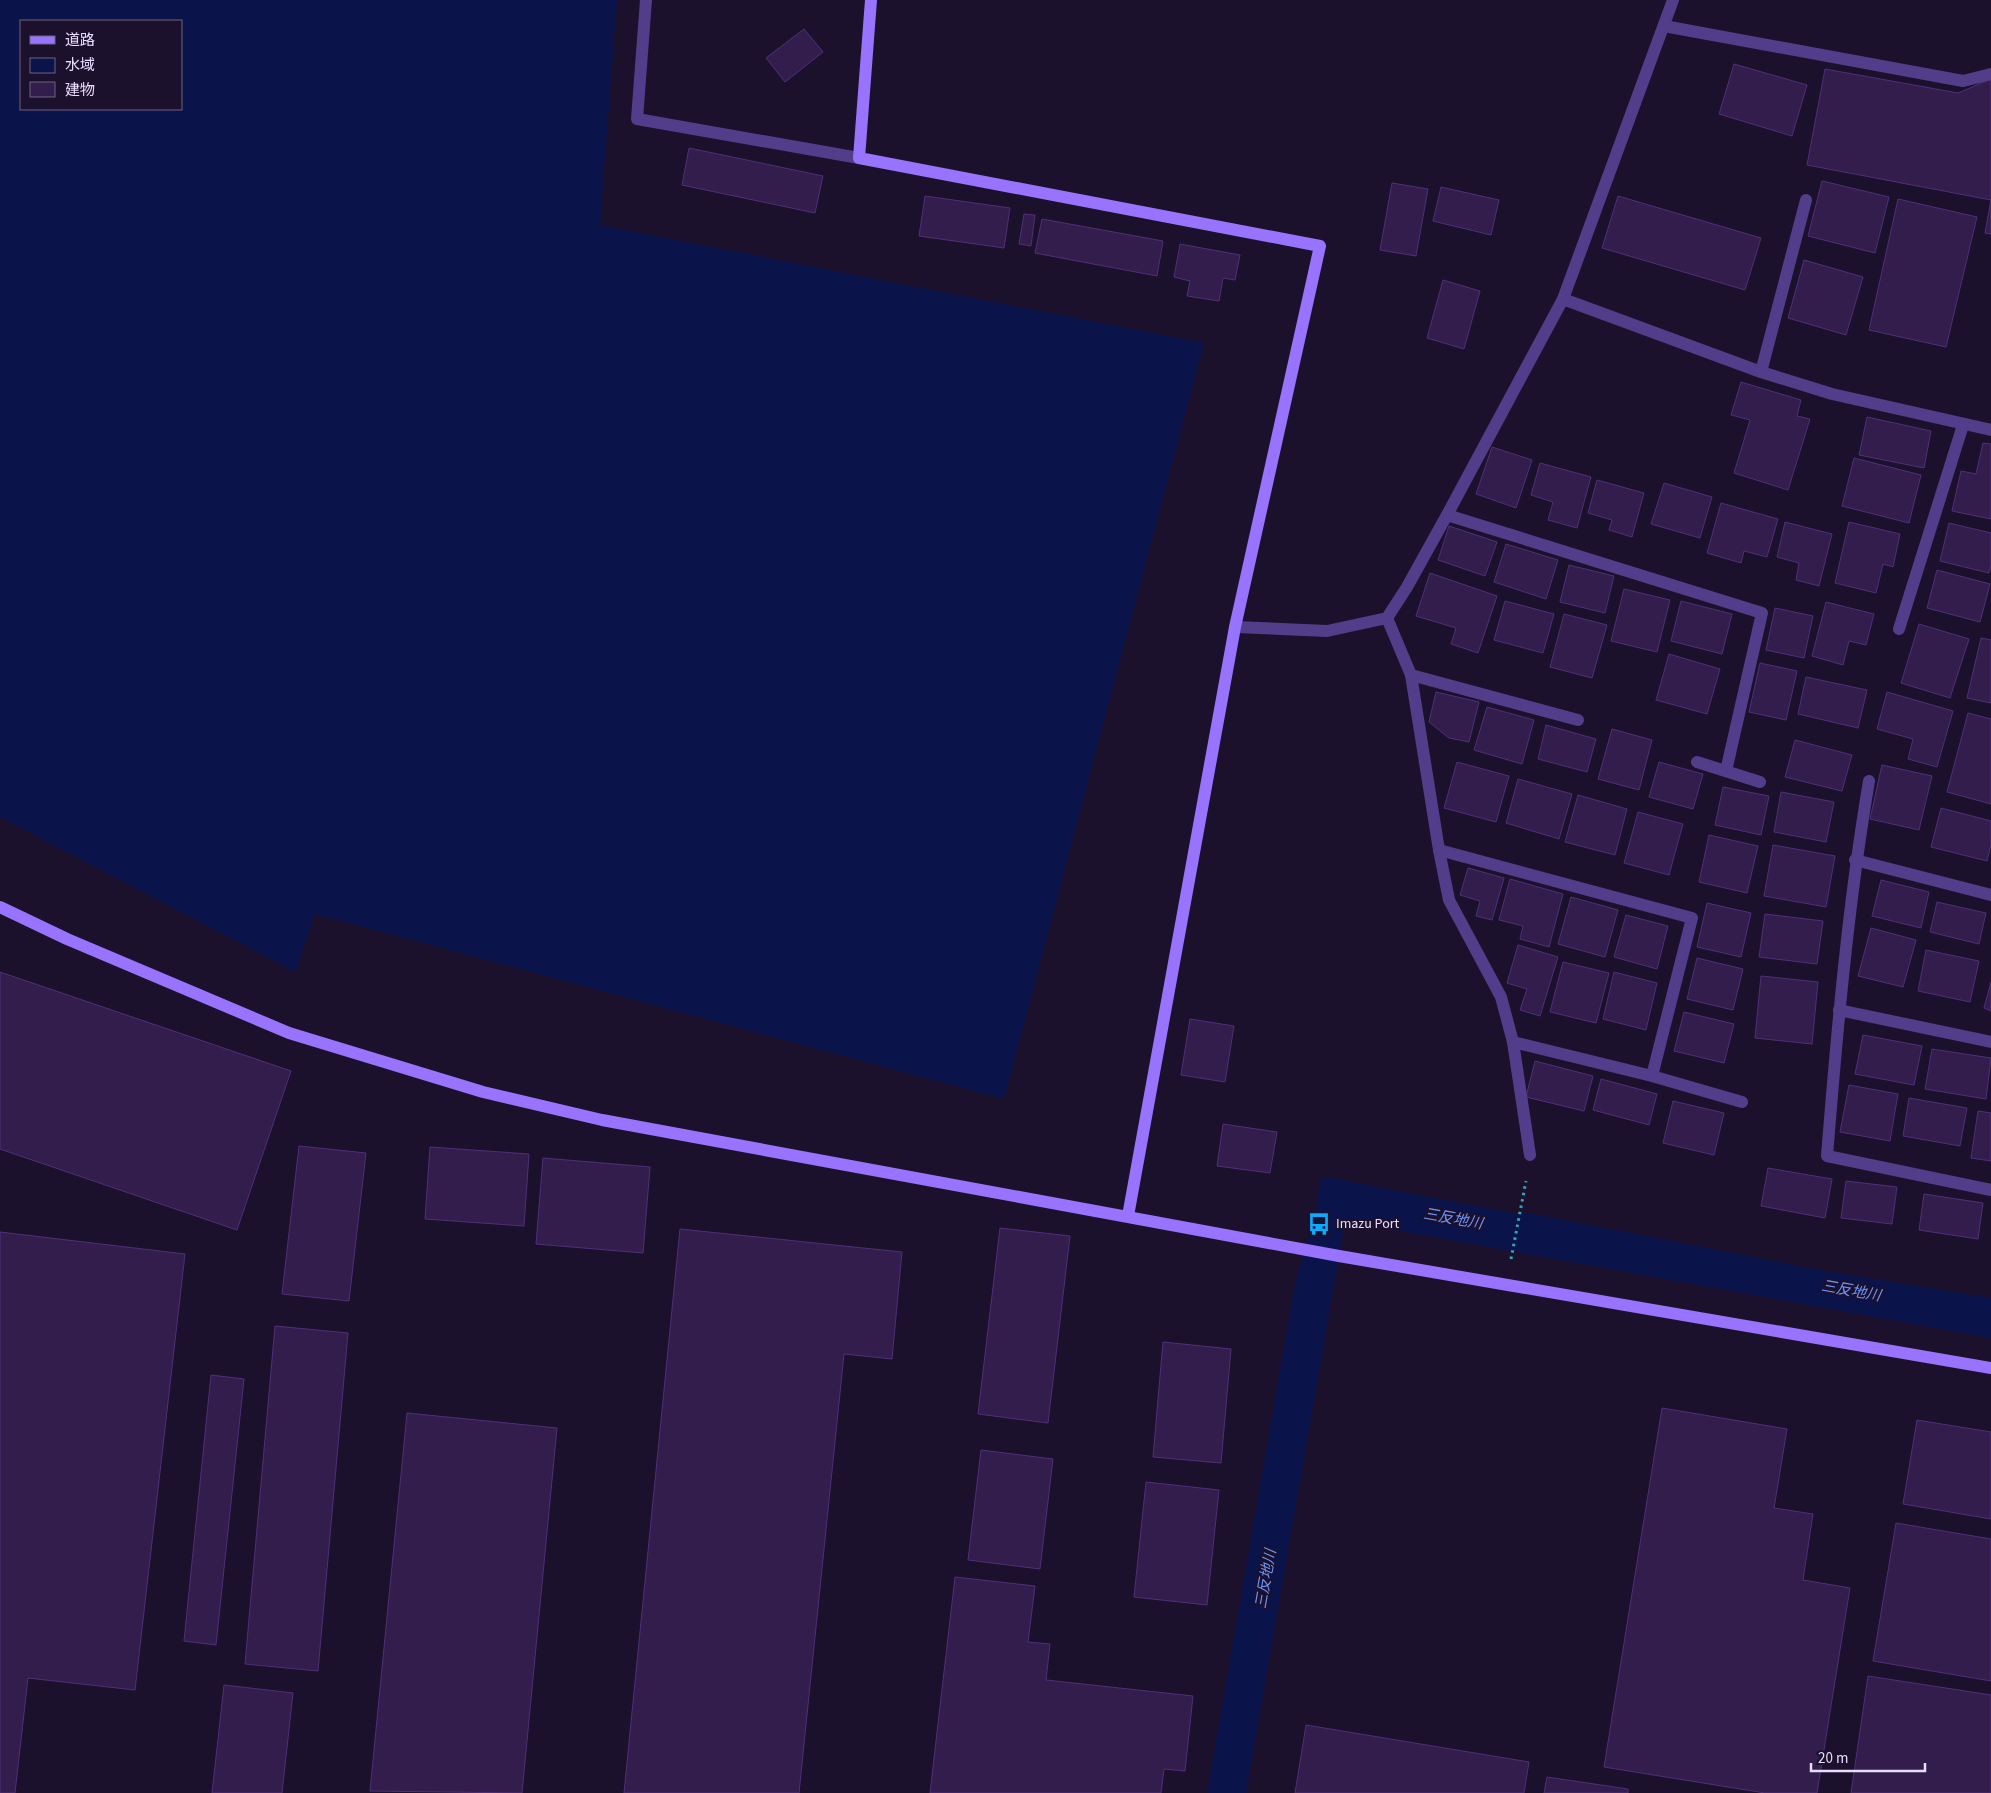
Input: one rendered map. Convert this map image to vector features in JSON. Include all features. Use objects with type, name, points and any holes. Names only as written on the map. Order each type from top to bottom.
[{"type":"street","points":[[646,0],[637,119],[858,158],[1320,246],[1235,627],[1128,1216]]},
{"type":"street","points":[[858,158],[871,0]]},
{"type":"street","points":[[1235,627],[1327,631],[1387,618],[1407,587],[1447,515],[1563,299],[1673,0]]},
{"type":"street","points":[[1664,26],[1963,81],[1991,74]]},
{"type":"street","points":[[1761,372],[1806,200]]},
{"type":"street","points":[[1563,299],[1761,372],[1832,394],[1991,430]]},
{"type":"street","points":[[1899,629],[1963,425]]},
{"type":"street","points":[[1447,515],[1762,613],[1726,771]]},
{"type":"street","points":[[1387,618],[1411,675],[1439,850],[1450,900],[1501,997],[1513,1042],[1530,1155]]},
{"type":"street","points":[[1411,675],[1578,720]]},
{"type":"street","points":[[1697,762],[1760,782]]},
{"type":"street","points":[[1869,781],[1855,860],[1839,1010],[1827,1156],[1991,1190]]},
{"type":"street","points":[[1439,850],[1692,918],[1652,1076]]},
{"type":"street","points":[[1855,860],[1991,895]]},
{"type":"street","points":[[0,907],[67,939],[289,1033],[483,1092],[602,1120],[1348,1257],[1991,1368]]},
{"type":"street","points":[[1839,1010],[1991,1042]]},
{"type":"street","points":[[1513,1042],[1652,1076],[1742,1102]]},
{"type":"path","points":[[1512,1256],[1522,1206]]},
{"type":"water","points":[[0,0],[617,0],[600,225],[1204,343],[1004,1099],[315,914],[295,972],[0,817]]},
{"type":"water","name":"三反地川","points":[[1321,1176],[1518,1214],[1534,1214],[1831,1272],[1991,1298],[1991,1338],[1345,1221],[1246,1793],[1207,1793],[1295,1283],[1315,1215]]},
{"type":"building","points":[[804,29],[823,52],[785,82],[766,58]]},
{"type":"building","points":[[1734,64],[1807,85],[1792,136],[1719,114]]},
{"type":"building","points":[[1825,69],[1958,93],[1991,79],[1991,200],[1807,165]]},
{"type":"building","points":[[689,148],[823,176],[815,213],[682,185]]},
{"type":"building","points":[[1822,181],[1889,197],[1875,253],[1808,236]]},
{"type":"building","points":[[1392,183],[1428,189],[1416,256],[1380,250]]},
{"type":"building","points":[[1441,187],[1499,200],[1491,235],[1433,221]]},
{"type":"building","points":[[925,196],[1010,208],[1004,248],[919,236]]},
{"type":"building","points":[[1618,196],[1761,238],[1745,290],[1602,248]]},
{"type":"building","points":[[1898,199],[1977,217],[1946,347],[1869,330]]},
{"type":"building","points":[[1991,200],[1991,234],[1985,233]]},
{"type":"building","points":[[1024,214],[1035,215],[1031,246],[1019,244]]},
{"type":"building","points":[[1042,219],[1163,241],[1157,276],[1035,253]]},
{"type":"building","points":[[1180,244],[1240,255],[1235,280],[1223,278],[1219,301],[1187,296],[1190,281],[1174,277]]},
{"type":"building","points":[[1804,260],[1863,277],[1846,335],[1788,318]]},
{"type":"building","points":[[1443,280],[1480,291],[1464,349],[1427,338]]},
{"type":"building","points":[[1741,382],[1801,400],[1797,416],[1810,419],[1788,490],[1734,473],[1750,420],[1731,415]]},
{"type":"building","points":[[1867,417],[1931,431],[1924,468],[1859,455]]},
{"type":"building","points":[[1983,443],[1991,444],[1991,519],[1952,511],[1961,471],[1976,474]]},
{"type":"building","points":[[1492,447],[1532,460],[1516,508],[1476,494]]},
{"type":"building","points":[[1854,458],[1921,475],[1909,523],[1842,506]]},
{"type":"building","points":[[1540,463],[1591,477],[1577,528],[1548,520],[1553,502],[1531,495]]},
{"type":"building","points":[[1597,480],[1644,493],[1632,537],[1609,530],[1612,520],[1588,513]]},
{"type":"building","points":[[1664,483],[1712,497],[1700,538],[1651,524]]},
{"type":"building","points":[[1721,503],[1778,519],[1767,557],[1744,551],[1741,563],[1707,553]]},
{"type":"building","points":[[1785,522],[1832,534],[1819,586],[1796,580],[1799,563],[1777,557]]},
{"type":"building","points":[[1849,522],[1900,534],[1893,567],[1883,564],[1876,593],[1835,583]]},
{"type":"building","points":[[1949,523],[1991,533],[1991,566],[1989,573],[1940,561]]},
{"type":"building","points":[[1449,526],[1497,542],[1485,576],[1438,560]]},
{"type":"building","points":[[1506,544],[1558,560],[1546,599],[1494,582]]},
{"type":"building","points":[[1569,565],[1614,576],[1605,613],[1560,602]]},
{"type":"building","points":[[1937,570],[1990,584],[1980,622],[1927,608]]},
{"type":"building","points":[[1430,573],[1497,596],[1478,653],[1451,644],[1456,628],[1416,616]]},
{"type":"building","points":[[1624,589],[1670,600],[1657,652],[1611,641]]},
{"type":"building","points":[[1505,601],[1554,614],[1543,653],[1494,640]]},
{"type":"building","points":[[1681,601],[1732,614],[1722,654],[1671,641]]},
{"type":"building","points":[[1826,602],[1874,614],[1866,645],[1849,641],[1843,665],[1812,656]]},
{"type":"building","points":[[1775,608],[1813,616],[1804,658],[1766,650]]},
{"type":"building","points":[[1564,614],[1607,625],[1592,678],[1550,667]]},
{"type":"building","points":[[1919,624],[1969,639],[1950,698],[1901,683]]},
{"type":"building","points":[[1981,638],[1991,640],[1991,703],[1967,698]]},
{"type":"building","points":[[1669,654],[1720,669],[1707,714],[1656,700]]},
{"type":"building","points":[[1760,663],[1797,671],[1786,720],[1749,712]]},
{"type":"building","points":[[1806,677],[1867,690],[1858,728],[1798,714]]},
{"type":"building","points":[[1436,692],[1479,702],[1469,742],[1449,738],[1429,722]]},
{"type":"building","points":[[1887,692],[1953,711],[1937,767],[1908,759],[1913,739],[1877,729]]},
{"type":"building","points":[[1487,707],[1534,720],[1522,764],[1474,750]]},
{"type":"building","points":[[1968,713],[1991,719],[1991,804],[1947,792]]},
{"type":"building","points":[[1546,725],[1596,739],[1587,772],[1538,759]]},
{"type":"building","points":[[1612,729],[1652,740],[1639,790],[1598,779]]},
{"type":"building","points":[[1795,740],[1852,755],[1842,791],[1785,777]]},
{"type":"building","points":[[1457,762],[1509,776],[1496,822],[1444,808]]},
{"type":"building","points":[[1659,762],[1703,774],[1693,809],[1649,797]]},
{"type":"building","points":[[1882,765],[1932,776],[1919,830],[1870,819]]},
{"type":"building","points":[[1518,779],[1572,794],[1559,839],[1506,823]]},
{"type":"building","points":[[1723,787],[1769,796],[1761,835],[1715,825]]},
{"type":"building","points":[[1781,792],[1834,802],[1826,842],[1774,832]]},
{"type":"building","points":[[1578,795],[1627,809],[1615,855],[1565,842]]},
{"type":"building","points":[[1941,808],[1991,821],[1991,845],[1987,861],[1931,847]]},
{"type":"building","points":[[1638,812],[1683,824],[1669,875],[1624,863]]},
{"type":"building","points":[[1709,835],[1758,846],[1747,893],[1699,882]]},
{"type":"building","points":[[1773,845],[1835,856],[1826,907],[1764,896]]},
{"type":"building","points":[[1468,868],[1504,878],[1492,920],[1476,916],[1480,901],[1460,895]]},
{"type":"building","points":[[1510,879],[1563,894],[1549,947],[1520,939],[1523,926],[1499,920]]},
{"type":"building","points":[[1881,880],[1929,892],[1921,928],[1872,916]]},
{"type":"building","points":[[1571,897],[1618,910],[1605,957],[1558,944]]},
{"type":"building","points":[[1937,902],[1986,913],[1979,944],[1930,932]]},
{"type":"building","points":[[1707,903],[1751,913],[1741,957],[1697,947]]},
{"type":"building","points":[[1765,914],[1823,921],[1817,964],[1759,957]]},
{"type":"building","points":[[1626,915],[1668,926],[1657,969],[1614,957]]},
{"type":"building","points":[[1871,928],[1916,940],[1903,987],[1858,976]]},
{"type":"building","points":[[1518,945],[1558,957],[1540,1016],[1520,1010],[1527,989],[1507,983]]},
{"type":"building","points":[[1926,950],[1979,961],[1970,1002],[1918,991]]},
{"type":"building","points":[[1697,958],[1743,969],[1733,1010],[1687,999]]},
{"type":"building","points":[[1563,962],[1609,973],[1596,1023],[1550,1012]]},
{"type":"building","points":[[0,972],[291,1071],[237,1230],[0,1149]]},
{"type":"building","points":[[1614,972],[1657,983],[1646,1030],[1603,1019]]},
{"type":"building","points":[[1761,976],[1818,982],[1812,1044],[1755,1038]]},
{"type":"building","points":[[1991,982],[1991,1011],[1984,1008]]},
{"type":"building","points":[[1684,1012],[1734,1024],[1724,1063],[1674,1051]]},
{"type":"building","points":[[1190,1019],[1234,1026],[1225,1082],[1181,1075]]},
{"type":"building","points":[[1863,1035],[1922,1046],[1914,1085],[1855,1074]]},
{"type":"building","points":[[1932,1049],[1991,1058],[1986,1099],[1925,1089]]},
{"type":"building","points":[[1535,1061],[1593,1076],[1584,1111],[1526,1097]]},
{"type":"building","points":[[1601,1079],[1657,1094],[1649,1125],[1593,1110]]},
{"type":"building","points":[[1849,1085],[1898,1094],[1890,1141],[1840,1132]]},
{"type":"building","points":[[1909,1098],[1967,1108],[1960,1146],[1903,1136]]},
{"type":"building","points":[[1673,1101],[1724,1113],[1714,1155],[1663,1143]]},
{"type":"building","points":[[1978,1111],[1991,1113],[1991,1161],[1971,1158]]},
{"type":"building","points":[[1223,1124],[1277,1132],[1270,1173],[1217,1166]]},
{"type":"building","points":[[299,1146],[366,1153],[349,1301],[282,1294]]},
{"type":"building","points":[[430,1147],[529,1154],[524,1226],[425,1219]]},
{"type":"building","points":[[543,1158],[650,1167],[643,1253],[536,1244]]},
{"type":"building","points":[[1768,1168],[1832,1179],[1825,1218],[1761,1206]]},
{"type":"building","points":[[1846,1181],[1897,1187],[1892,1224],[1841,1218]]},
{"type":"building","points":[[1924,1194],[1983,1203],[1978,1239],[1919,1230]]},
{"type":"building","points":[[1000,1228],[1070,1236],[1048,1423],[978,1414]]},
{"type":"building","points":[[680,1229],[902,1252],[892,1359],[844,1354],[799,1793],[624,1793]]},
{"type":"building","points":[[0,1232],[185,1254],[135,1690],[28,1678],[15,1793],[0,1793]]},
{"type":"building","points":[[275,1326],[348,1333],[318,1671],[245,1664]]},
{"type":"building","points":[[1163,1342],[1231,1349],[1221,1463],[1153,1457]]},
{"type":"building","points":[[211,1375],[244,1379],[216,1645],[184,1641]]},
{"type":"building","points":[[1662,1408],[1787,1429],[1774,1508],[1813,1514],[1803,1580],[1850,1588],[1817,1793],[1765,1793],[1604,1767]]},
{"type":"building","points":[[407,1413],[557,1428],[522,1793],[370,1791]]},
{"type":"building","points":[[1917,1420],[1991,1432],[1991,1519],[1903,1504]]},
{"type":"building","points":[[981,1450],[1053,1459],[1040,1569],[968,1560]]},
{"type":"building","points":[[1146,1482],[1219,1490],[1207,1605],[1134,1597]]},
{"type":"building","points":[[1896,1523],[1991,1539],[1991,1681],[1873,1661]]},
{"type":"building","points":[[955,1577],[1035,1586],[1028,1642],[1050,1644],[1046,1680],[1193,1696],[1185,1771],[1164,1769],[1161,1793],[930,1793]]},
{"type":"building","points":[[1868,1676],[1991,1695],[1991,1793],[1851,1793]]},
{"type":"building","points":[[224,1685],[293,1693],[282,1793],[212,1793]]},
{"type":"building","points":[[1306,1725],[1529,1762],[1524,1793],[1295,1793]]},
{"type":"building","points":[[1547,1777],[1628,1789],[1628,1793],[1544,1793]]},
{"type":"place","name":"Imazu Port","points":[[1319,1224]]}]
